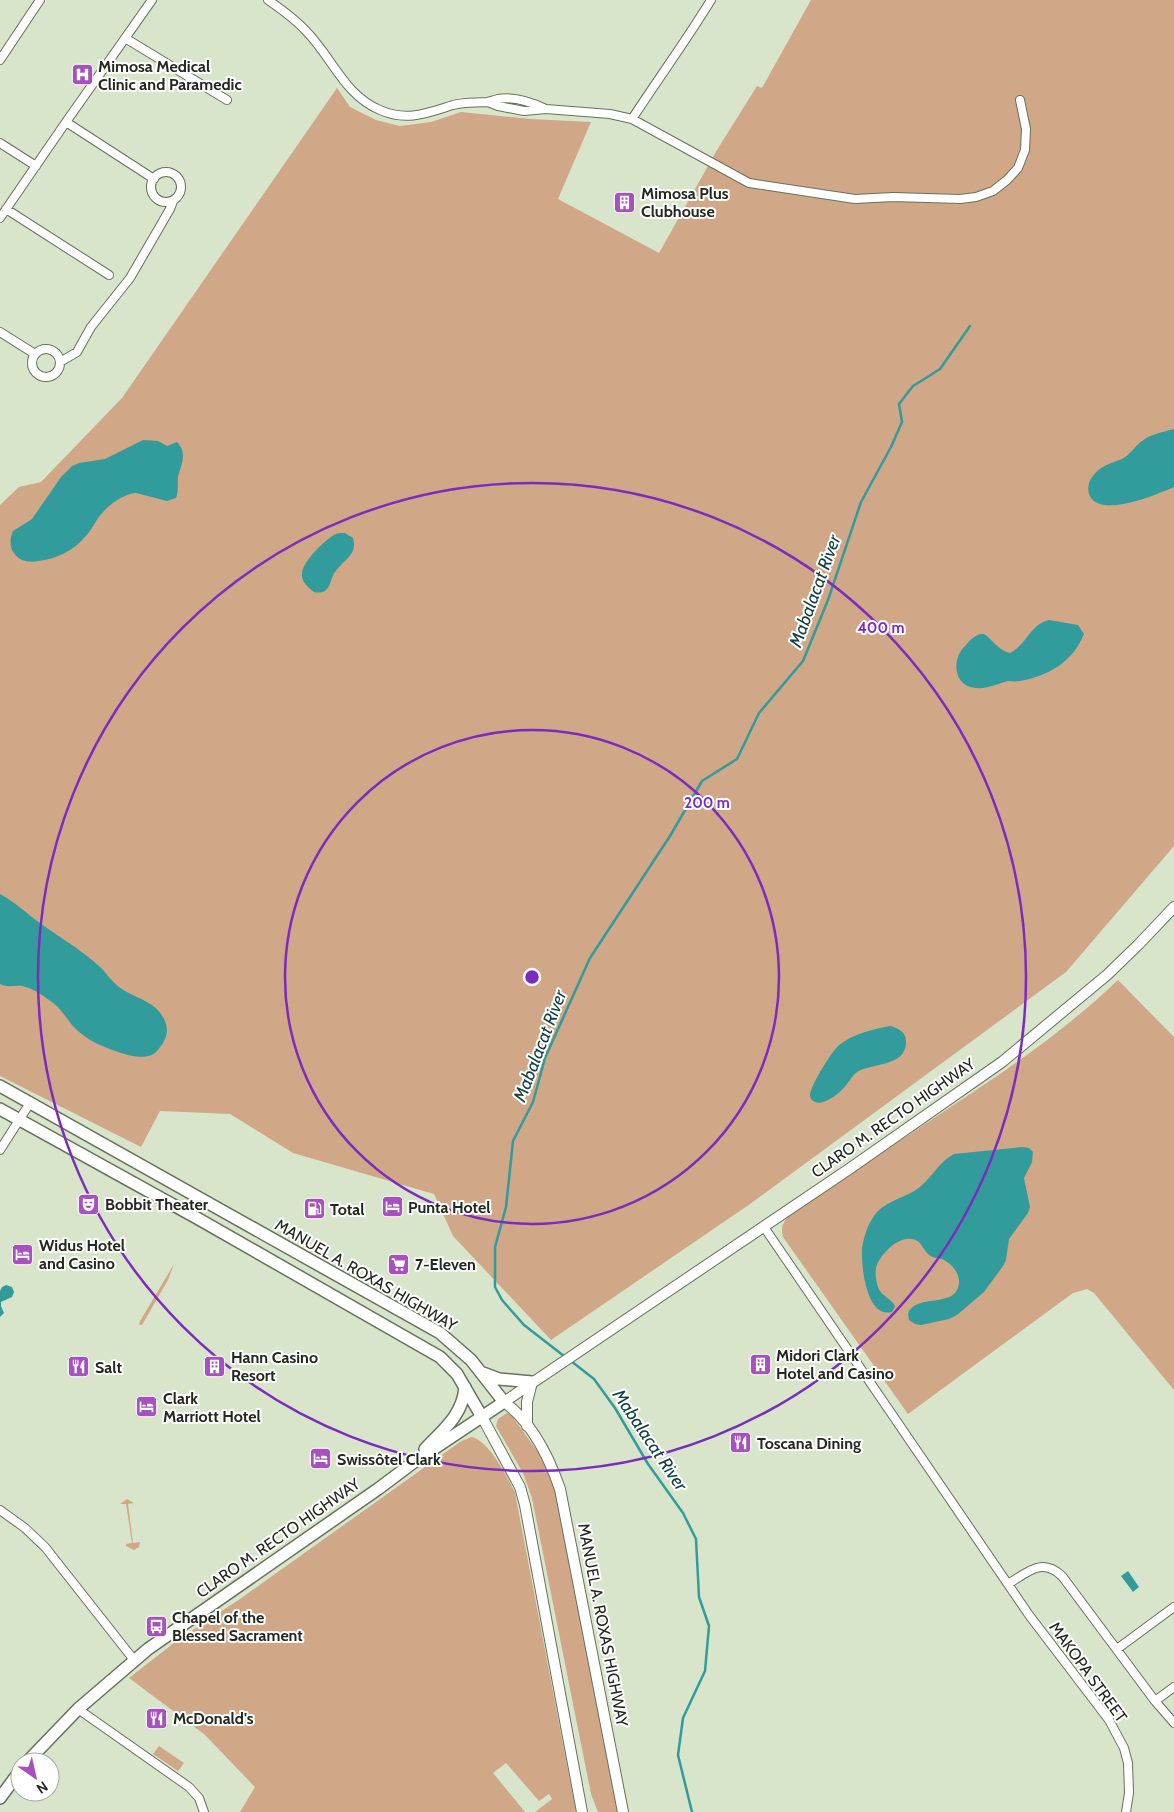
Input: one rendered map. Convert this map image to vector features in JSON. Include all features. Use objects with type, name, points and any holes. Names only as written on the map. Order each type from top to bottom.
[{"type":"main road","name":"CLARO M. RECTO HIGHWAY","points":[[36,1752],[78,1708],[134,1660],[172,1632],[414,1462],[764,1227],[1002,1062],[1120,963],[1174,906]]},
{"type":"main road","name":"MANUEL A. ROXAS HIGHWAY","points":[[0,1086],[440,1333],[471,1360],[504,1402],[516,1411],[539,1443],[553,1468],[560,1489],[623,1812]]},
{"type":"main road","name":"MANUEL A. ROXAS HIGHWAY","points":[[0,1109],[440,1357],[457,1374],[520,1487],[525,1505],[582,1812]]},
{"type":"main road","points":[[481,1372],[499,1379],[532,1382],[527,1402],[527,1426]]},
{"type":"main road","points":[[414,1462],[455,1416],[464,1400],[465,1387]]},
{"type":"main road","points":[[0,1798],[10,1784]]},
{"type":"street","points":[[0,60],[40,0]]},
{"type":"street","points":[[0,218],[152,0]]},
{"type":"street","points":[[268,0],[306,31],[345,84],[362,100],[382,111],[396,115],[417,116],[463,103],[516,99],[532,102],[546,109],[610,114],[632,119],[749,183],[855,199],[893,197],[960,199],[976,197],[992,191],[1007,180],[1018,168],[1024,150],[1026,129],[1020,100]]},
{"type":"street","points":[[632,119],[664,69],[694,29],[711,0]]},
{"type":"street","points":[[125,38],[227,100]]},
{"type":"street","points":[[66,122],[154,179]]},
{"type":"street","points":[[0,143],[36,166]]},
{"type":"street","points":[[60,362],[77,352],[90,327],[130,278],[173,201],[182,189],[179,179],[172,173],[167,172],[158,175],[154,179],[151,188],[155,197],[164,202],[173,201]]},
{"type":"street","points":[[6,209],[109,275]]},
{"type":"street","points":[[0,332],[35,354]]},
{"type":"street","points":[[43,349],[52,351],[59,357],[60,362],[58,371],[46,377],[41,377],[32,367],[35,354],[43,349]]},
{"type":"street","points":[[0,1150],[30,1103]]},
{"type":"street","name":"MAKOPA STREET","points":[[764,1227],[1008,1584],[1109,1720],[1124,1748],[1128,1763],[1129,1793],[1126,1812]]},
{"type":"street","points":[[0,1510],[25,1528],[45,1546],[134,1660]]},
{"type":"street","points":[[1008,1584],[1033,1569],[1054,1568],[1174,1724]]},
{"type":"street","points":[[1117,1649],[1174,1607]]},
{"type":"street","points":[[1155,1701],[1174,1686]]},
{"type":"street","points":[[78,1708],[189,1787],[199,1798],[204,1812]]},
{"type":"shaded area","points":[[811,0],[1174,0],[1174,846],[1066,972],[750,1204],[551,1340],[453,1236],[434,1194],[293,1153],[230,1114],[160,1111],[141,1147],[0,1076],[0,505],[19,487],[41,482],[122,398],[337,88],[350,107],[376,120],[400,126],[431,122],[461,112],[531,119],[591,122],[558,199],[659,253],[717,150],[757,86],[762,88]]},
{"type":"shaded area","points":[[1118,980],[1174,1037],[1174,1390],[1094,1293],[1087,1289],[1073,1293],[908,1414],[783,1237],[783,1224],[791,1213],[991,1080],[1057,1033]]},
{"type":"shaded area","points":[[174,1264],[168,1280],[142,1325],[140,1325],[139,1323]]},
{"type":"shaded area","points":[[507,1413],[512,1416],[543,1459],[554,1483],[619,1812],[598,1812],[591,1794],[532,1498],[523,1473],[496,1426],[498,1419]]},
{"type":"shaded area","points":[[471,1437],[484,1444],[491,1452],[515,1493],[576,1812],[535,1812],[552,1799],[549,1794],[539,1801],[506,1763],[493,1773],[525,1812],[240,1812],[255,1787],[204,1734],[129,1678],[179,1639],[240,1599],[460,1442]]},
{"type":"shaded area","points":[[127,1499],[134,1503],[128,1504],[133,1543],[140,1542],[139,1547],[134,1550],[126,1546],[126,1544],[132,1543],[126,1504],[120,1504]]},
{"type":"shaded area","points":[[159,1746],[184,1763],[178,1771],[153,1754]]},
{"type":"water","points":[[1174,429],[1174,487],[1155,495],[1116,505],[1104,505],[1095,501],[1089,494],[1089,482],[1099,470],[1122,459],[1146,439],[1157,433]]},
{"type":"water","points":[[143,440],[158,441],[167,446],[177,442],[180,446],[183,459],[178,477],[176,498],[167,501],[136,493],[125,496],[115,501],[106,509],[85,537],[64,554],[31,562],[21,560],[16,556],[12,551],[11,545],[13,531],[32,519],[61,477],[72,466],[105,459]]},
{"type":"water","points":[[345,533],[353,538],[352,553],[335,572],[326,590],[314,592],[303,580],[303,569],[319,547],[336,534]]},
{"type":"water","points":[[1049,620],[1078,625],[1084,634],[1073,652],[1058,666],[1030,679],[1008,681],[984,688],[975,688],[962,682],[956,665],[960,652],[975,636],[983,634],[1001,649],[1010,653],[1037,626]]},
{"type":"water","points":[[0,894],[77,948],[101,968],[119,987],[146,1001],[158,1010],[163,1016],[167,1032],[164,1042],[154,1054],[140,1057],[105,1047],[84,1036],[72,1025],[56,1005],[40,993],[22,986],[0,984]]},
{"type":"water","points":[[890,1026],[905,1035],[905,1049],[901,1056],[888,1063],[857,1072],[841,1090],[827,1100],[819,1103],[812,1100],[810,1096],[813,1085],[826,1062],[839,1045],[870,1030]]},
{"type":"water","points":[[1022,1147],[1029,1148],[1033,1152],[1032,1162],[1024,1178],[1030,1207],[1028,1213],[1009,1239],[1006,1260],[1003,1266],[984,1292],[957,1315],[949,1319],[921,1325],[909,1320],[908,1314],[912,1307],[951,1296],[956,1291],[959,1279],[949,1263],[930,1255],[917,1241],[907,1239],[901,1240],[890,1247],[876,1268],[876,1280],[879,1290],[895,1306],[892,1312],[883,1312],[876,1307],[871,1299],[864,1278],[862,1248],[868,1228],[879,1210],[921,1186],[954,1154]]},
{"type":"water","points":[[6,1285],[12,1287],[14,1292],[12,1297],[1,1302],[4,1313],[0,1317],[0,1291]]},
{"type":"water","points":[[1128,1571],[1139,1587],[1133,1592],[1121,1576]]},
{"type":"waterway","name":"Mabalacat River","points":[[564,1356],[524,1325],[502,1300],[495,1287],[495,1247],[506,1207],[513,1141],[533,1102],[545,1058],[590,958],[670,836],[702,781],[737,759],[759,713],[803,661],[828,600],[861,502],[891,447],[902,422],[899,404],[913,386],[940,369],[970,326]]},
{"type":"waterway","name":"Mabalacat River","points":[[571,1361],[594,1379],[615,1408],[648,1464],[683,1513],[696,1539],[699,1597],[709,1626],[705,1671],[683,1718],[678,1755],[692,1812]]},
{"type":"place","name":"Mimosa Medical Clinic and Paramedic","points":[[82,75]]},
{"type":"place","name":"Mimosa Plus Clubhouse","points":[[625,202]]},
{"type":"place","name":"Bobbit Theater","points":[[89,1204]]},
{"type":"place","name":"Punta Hotel","points":[[392,1207]]},
{"type":"place","name":"Total","points":[[314,1209]]},
{"type":"place","name":"Widus Hotel and Casino","points":[[23,1254]]},
{"type":"place","name":"7-Eleven","points":[[399,1264]]},
{"type":"place","name":"Midori Clark Hotel and Casino","points":[[760,1364]]},
{"type":"place","name":"Hann Casino Resort","points":[[215,1366]]},
{"type":"place","name":"Salt","points":[[79,1367]]},
{"type":"place","name":"Clark Marriott Hotel","points":[[147,1407]]},
{"type":"place","name":"Toscana Dining","points":[[741,1443]]},
{"type":"place","name":"Swissôtel Clark","points":[[321,1459]]},
{"type":"place","name":"Chapel of the Blessed Sacrament","points":[[156,1626]]},
{"type":"place","name":"McDonald's","points":[[157,1718]]}]
